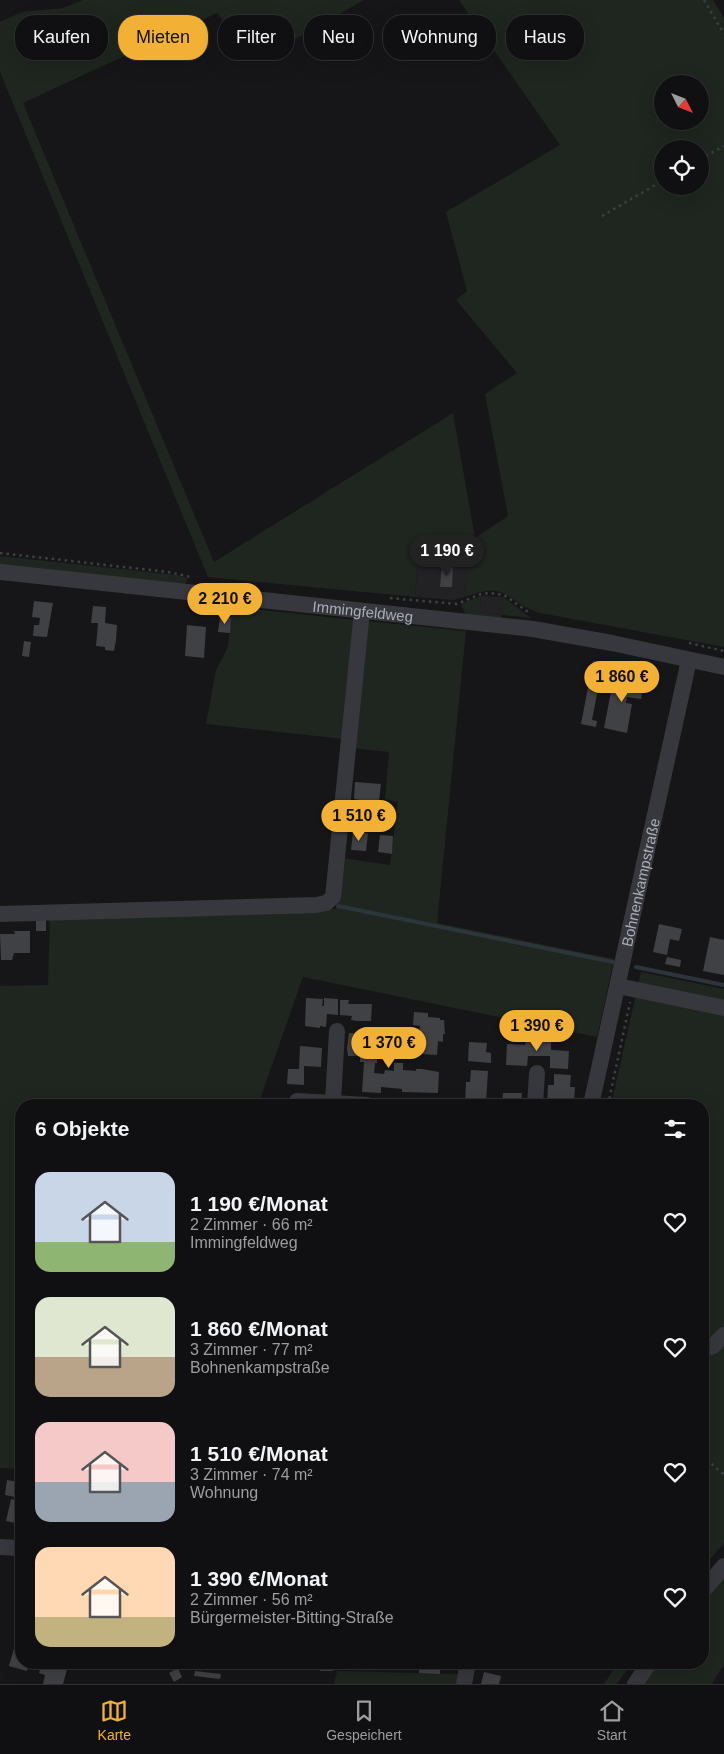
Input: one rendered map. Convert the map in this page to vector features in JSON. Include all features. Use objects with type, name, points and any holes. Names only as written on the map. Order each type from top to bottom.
[{"type":"street","name":"Immingfeldweg","points":[[0,572],[533,629],[612,643],[724,667]]},
{"type":"street","points":[[0,914],[316,905],[326,903],[333,897],[362,610]]},
{"type":"street","name":"Bohnenkampstraße","points":[[592,1099],[689,660]]},
{"type":"street","points":[[618,986],[724,1008]]},
{"type":"street","points":[[333,1099],[337,1031]]},
{"type":"street","points":[[536,1099],[538,1073]]},
{"type":"street","points":[[709,1347],[724,1335]]},
{"type":"street","points":[[0,1547],[15,1548]]},
{"type":"street","points":[[709,1584],[724,1566]]},
{"type":"street","points":[[464,1684],[467,1669]]},
{"type":"street","points":[[635,1684],[645,1669]]},
{"type":"path","points":[[704,0],[724,34]]},
{"type":"path","points":[[709,155],[724,146]]},
{"type":"path","points":[[602,216],[654,186]]},
{"type":"path","points":[[709,1460],[724,1474]]},
{"type":"shaded area","points":[[83,0],[364,0],[337,15],[304,15],[304,34],[294,40],[294,15],[219,15],[217,13],[208,17],[208,15],[118,15],[118,59],[23,103],[214,562],[453,413],[475,538],[508,516],[485,394],[517,373],[456,300],[467,291],[446,212],[560,145],[496,53],[496,15],[469,15],[459,0],[713,0],[724,18],[724,647],[540,613],[499,592],[479,592],[465,597],[469,543],[419,540],[415,597],[208,577],[0,72],[0,22],[15,15],[15,60],[108,60],[108,15],[15,15],[22,12],[63,8]]},
{"type":"shaded area","points":[[419,539],[469,543],[465,597],[454,600],[415,597]]},
{"type":"shaded area","points":[[0,556],[177,575],[187,578],[186,584],[0,568]]},
{"type":"shaded area","points":[[481,596],[503,597],[501,615],[480,612]]},
{"type":"shaded area","points":[[481,596],[480,612],[501,615],[503,597],[531,618],[502,615],[501,620],[466,616],[461,604]]},
{"type":"shaded area","points":[[232,607],[355,620],[344,739],[206,724],[216,670],[228,647]]},
{"type":"shaded area","points":[[366,621],[466,631],[437,923],[614,959],[597,1037],[303,977],[260,1099],[15,1099],[15,1469],[0,1468],[0,986],[48,985],[50,917],[336,909],[342,858],[390,865],[398,802],[385,799],[389,752],[353,748]]},
{"type":"shaded area","points":[[641,972],[724,989],[724,1331],[709,1341],[709,1099],[612,1099]]},
{"type":"shaded area","points":[[724,1338],[724,1543],[709,1560],[709,1348]]},
{"type":"shaded area","points":[[724,1574],[724,1668],[722,1667],[712,1684],[643,1684],[653,1669],[709,1669],[709,1593]]},
{"type":"shaded area","points":[[614,1669],[627,1669],[617,1684],[604,1684]]},
{"type":"shaded area","points":[[337,1671],[459,1674],[456,1684],[334,1684]]},
{"type":"building","points":[[442,566],[453,566],[452,587],[440,587]]},
{"type":"building","points":[[34,601],[53,603],[47,637],[33,636],[34,625],[39,625],[40,618],[32,617]]},
{"type":"building","points":[[93,606],[106,607],[105,623],[117,625],[114,651],[96,646],[98,623],[91,623]]},
{"type":"building","points":[[220,617],[231,618],[230,633],[218,632]]},
{"type":"building","points":[[187,625],[206,627],[204,658],[185,656]]},
{"type":"building","points":[[24,641],[31,642],[29,657],[22,656]]},
{"type":"building","points":[[593,661],[603,663],[592,720],[597,721],[596,727],[581,724]]},
{"type":"building","points":[[614,676],[644,681],[641,699],[627,697],[626,703],[632,704],[627,733],[604,728]]},
{"type":"building","points":[[355,782],[381,784],[379,801],[371,800],[368,827],[356,826],[359,800],[354,799]]},
{"type":"building","points":[[353,832],[368,833],[366,851],[351,850]]},
{"type":"building","points":[[380,835],[393,836],[392,854],[378,852]]},
{"type":"building","points":[[36,920],[46,920],[46,931],[36,931]]},
{"type":"building","points":[[659,924],[682,929],[679,941],[670,939],[667,955],[653,952]]},
{"type":"building","points":[[14,931],[30,931],[30,953],[14,953],[12,960],[1,960],[0,934],[15,934]]},
{"type":"building","points":[[710,937],[724,940],[724,975],[703,971]]},
{"type":"building","points":[[667,957],[681,960],[680,967],[665,964]]},
{"type":"building","points":[[306,998],[323,999],[322,1006],[324,1006],[324,998],[338,999],[338,1015],[327,1014],[326,1027],[305,1026]]},
{"type":"building","points":[[340,1000],[349,1000],[348,1004],[372,1004],[371,1021],[351,1020],[352,1016],[340,1015]]},
{"type":"building","points":[[414,1012],[428,1013],[428,1017],[444,1020],[445,1034],[443,1034],[443,1042],[438,1041],[437,1055],[420,1054],[423,1034],[419,1033],[420,1026],[413,1025]]},
{"type":"building","points":[[539,1027],[551,1030],[551,1050],[569,1051],[568,1069],[550,1068],[550,1056],[528,1056],[527,1066],[506,1065],[507,1044],[525,1045],[526,1039],[539,1039]]},
{"type":"building","points":[[362,1028],[379,1029],[378,1035],[373,1035],[371,1056],[377,1057],[374,1073],[384,1074],[385,1070],[394,1071],[394,1063],[403,1063],[403,1070],[416,1071],[416,1069],[422,1069],[439,1072],[438,1093],[402,1092],[402,1089],[381,1087],[381,1093],[362,1092],[364,1062],[360,1062],[360,1056],[348,1056],[347,1048],[349,1033],[361,1034]]},
{"type":"building","points":[[469,1042],[487,1043],[486,1052],[491,1053],[491,1063],[468,1061]]},
{"type":"building","points":[[300,1046],[322,1048],[321,1067],[304,1066],[304,1085],[287,1084],[288,1069],[299,1069]]},
{"type":"building","points":[[471,1070],[488,1071],[486,1099],[465,1099],[466,1082],[470,1082]]},
{"type":"building","points":[[554,1074],[571,1075],[570,1087],[575,1087],[574,1099],[547,1099],[548,1085],[554,1085]]},
{"type":"building","points":[[503,1093],[522,1093],[522,1099],[502,1099]]},
{"type":"building","points":[[7,1480],[15,1481],[15,1497],[5,1495]]},
{"type":"building","points":[[11,1499],[15,1500],[15,1523],[6,1521]]},
{"type":"building","points":[[15,1645],[15,1668],[9,1666]]},
{"type":"building","points":[[40,1669],[67,1669],[63,1684],[43,1684],[45,1675],[39,1673]]},
{"type":"building","points":[[178,1669],[182,1677],[174,1682],[169,1673]]},
{"type":"building","points":[[320,1669],[333,1669],[333,1671],[320,1671]]},
{"type":"building","points":[[419,1669],[440,1669],[440,1674],[419,1673]]},
{"type":"building","points":[[195,1671],[221,1674],[220,1679],[194,1676]]},
{"type":"building","points":[[484,1672],[501,1676],[499,1684],[481,1684]]},
{"type":"waterway","points":[[338,906],[613,962]]},
{"type":"waterway","points":[[636,967],[724,985]]}]
